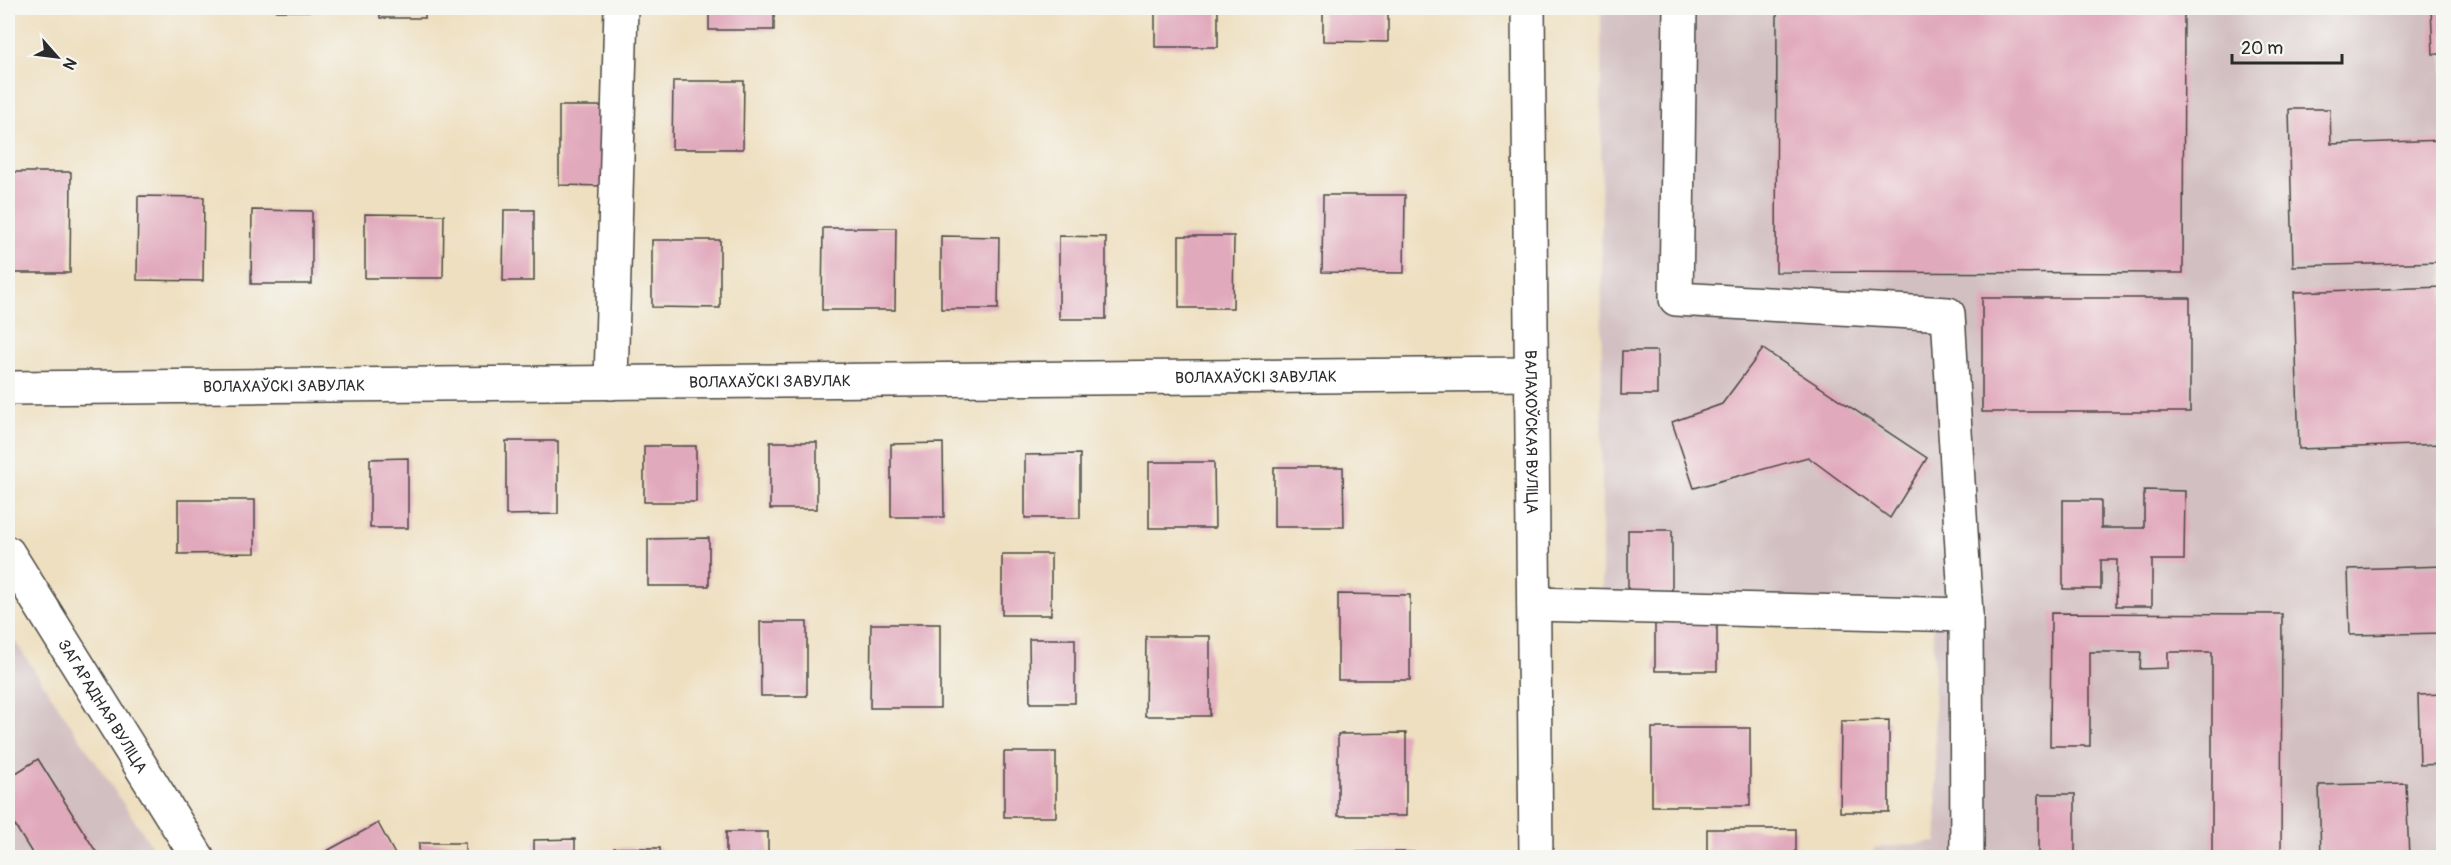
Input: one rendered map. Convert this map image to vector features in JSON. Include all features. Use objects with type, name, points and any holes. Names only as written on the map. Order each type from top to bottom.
[{"type":"street","points":[[611,383],[621,8]]},
{"type":"street","name":"ВАЛАХОЎСКАЯ ВУЛІЦА","points":[[1528,8],[1536,858]]},
{"type":"street","points":[[1680,8],[1676,299],[1948,314],[1966,615],[1967,858]]},
{"type":"street","name":"ВОЛАХАЎСКІ ЗАВУЛАК","points":[[8,388],[1531,374]]},
{"type":"street","name":"ЗАГАРАДНАЯ ВУЛІЦА","points":[[8,553],[198,858]]},
{"type":"street","points":[[1534,604],[1966,615]]},
{"type":"shaded area","points":[[1601,8],[2443,8],[2443,857],[1874,857],[1874,848],[1937,842],[1933,613],[1602,607]]},
{"type":"shaded area","points":[[8,631],[159,857],[8,857]]},
{"type":"building","points":[[276,8],[317,8],[317,11],[276,11]]},
{"type":"building","points":[[380,8],[425,8],[425,18],[380,18]]},
{"type":"building","points":[[709,8],[774,8],[774,30],[709,30]]},
{"type":"building","points":[[1155,8],[1218,8],[1218,47],[1155,47]]},
{"type":"building","points":[[1323,8],[1388,8],[1388,42],[1323,41]]},
{"type":"building","points":[[1777,8],[2184,8],[2183,273],[1776,272]]},
{"type":"building","points":[[2431,8],[2444,8],[2444,54],[2433,54]]},
{"type":"building","points":[[673,81],[744,81],[743,149],[672,149]]},
{"type":"building","points":[[559,106],[605,106],[604,186],[559,185]]},
{"type":"building","points":[[2289,109],[2330,109],[2331,144],[2444,140],[2444,262],[2293,266]]},
{"type":"building","points":[[8,172],[71,172],[70,273],[8,273]]},
{"type":"building","points":[[1323,195],[1405,195],[1404,273],[1322,272]]},
{"type":"building","points":[[138,196],[204,197],[203,281],[137,280]]},
{"type":"building","points":[[252,210],[312,211],[312,284],[251,284]]},
{"type":"building","points":[[504,210],[534,210],[534,281],[503,281]]},
{"type":"building","points":[[365,214],[444,215],[443,278],[365,278]]},
{"type":"building","points":[[823,228],[896,228],[895,310],[822,310]]},
{"type":"building","points":[[941,236],[999,237],[998,309],[941,309]]},
{"type":"building","points":[[1059,236],[1106,237],[1106,319],[1059,319]]},
{"type":"building","points":[[1179,236],[1234,236],[1233,308],[1179,308]]},
{"type":"building","points":[[652,240],[720,240],[720,308],[652,307]]},
{"type":"building","points":[[2444,287],[2444,444],[2299,449],[2294,292]]},
{"type":"building","points":[[1982,298],[2190,298],[2190,412],[1982,412]]},
{"type":"building","points":[[1763,349],[1927,458],[1890,518],[1808,457],[1694,488],[1672,422],[1722,404]]},
{"type":"building","points":[[1622,351],[1657,351],[1657,395],[1621,395]]},
{"type":"building","points":[[506,441],[558,441],[558,514],[506,515]]},
{"type":"building","points":[[770,442],[817,442],[817,509],[770,509]]},
{"type":"building","points":[[943,443],[944,517],[891,517],[891,444]]},
{"type":"building","points":[[644,446],[696,446],[696,502],[644,502]]},
{"type":"building","points":[[1080,454],[1080,518],[1025,518],[1025,455]]},
{"type":"building","points":[[408,458],[408,528],[370,528],[370,459]]},
{"type":"building","points":[[1149,462],[1214,462],[1215,528],[1149,528]]},
{"type":"building","points":[[1274,467],[1343,467],[1344,527],[1274,527]]},
{"type":"building","points":[[2144,490],[2185,491],[2184,560],[2152,560],[2152,606],[2116,606],[2117,560],[2101,560],[2101,589],[2063,589],[2063,500],[2101,500],[2101,528],[2144,528]]},
{"type":"building","points":[[178,500],[255,500],[255,553],[178,554]]},
{"type":"building","points":[[1628,530],[1672,530],[1672,592],[1628,592]]},
{"type":"building","points":[[709,538],[709,586],[648,586],[648,539]]},
{"type":"building","points":[[1002,554],[1051,554],[1051,615],[1002,615]]},
{"type":"building","points":[[2444,566],[2444,633],[2350,635],[2348,569]]},
{"type":"building","points":[[1338,594],[1410,595],[1410,680],[1338,680]]},
{"type":"building","points":[[2051,613],[2282,614],[2281,858],[2212,858],[2212,652],[2168,652],[2168,668],[2140,669],[2141,652],[2090,652],[2090,746],[2050,746]]},
{"type":"building","points":[[1655,621],[1717,622],[1717,671],[1655,671]]},
{"type":"building","points":[[760,622],[807,622],[807,696],[761,696]]},
{"type":"building","points":[[871,624],[940,624],[940,708],[870,708]]},
{"type":"building","points":[[1146,636],[1210,636],[1210,716],[1145,716]]},
{"type":"building","points":[[1029,639],[1075,639],[1075,703],[1030,703]]},
{"type":"building","points":[[2444,694],[2444,764],[2420,765],[2418,695]]},
{"type":"building","points":[[1889,720],[1889,812],[1840,812],[1841,721]]},
{"type":"building","points":[[1652,728],[1750,728],[1750,806],[1652,806]]},
{"type":"building","points":[[1406,733],[1406,816],[1338,816],[1338,734]]},
{"type":"building","points":[[1004,752],[1056,752],[1056,817],[1004,817]]},
{"type":"building","points":[[38,759],[100,858],[35,858],[8,814],[8,778]]},
{"type":"building","points":[[2406,783],[2409,858],[2321,858],[2319,785]]},
{"type":"building","points":[[2039,794],[2075,794],[2075,858],[2039,858]]},
{"type":"building","points":[[378,823],[397,858],[314,858]]},
{"type":"building","points":[[1707,829],[1796,829],[1796,858],[1707,858]]},
{"type":"building","points":[[726,832],[768,832],[768,858],[726,858]]},
{"type":"building","points":[[575,839],[575,858],[534,858],[534,840]]},
{"type":"building","points":[[419,843],[465,843],[465,858],[419,858]]},
{"type":"building","points":[[614,848],[660,848],[660,858],[614,858]]},
{"type":"building","points":[[1346,852],[1414,852],[1414,858],[1346,858]]}]
